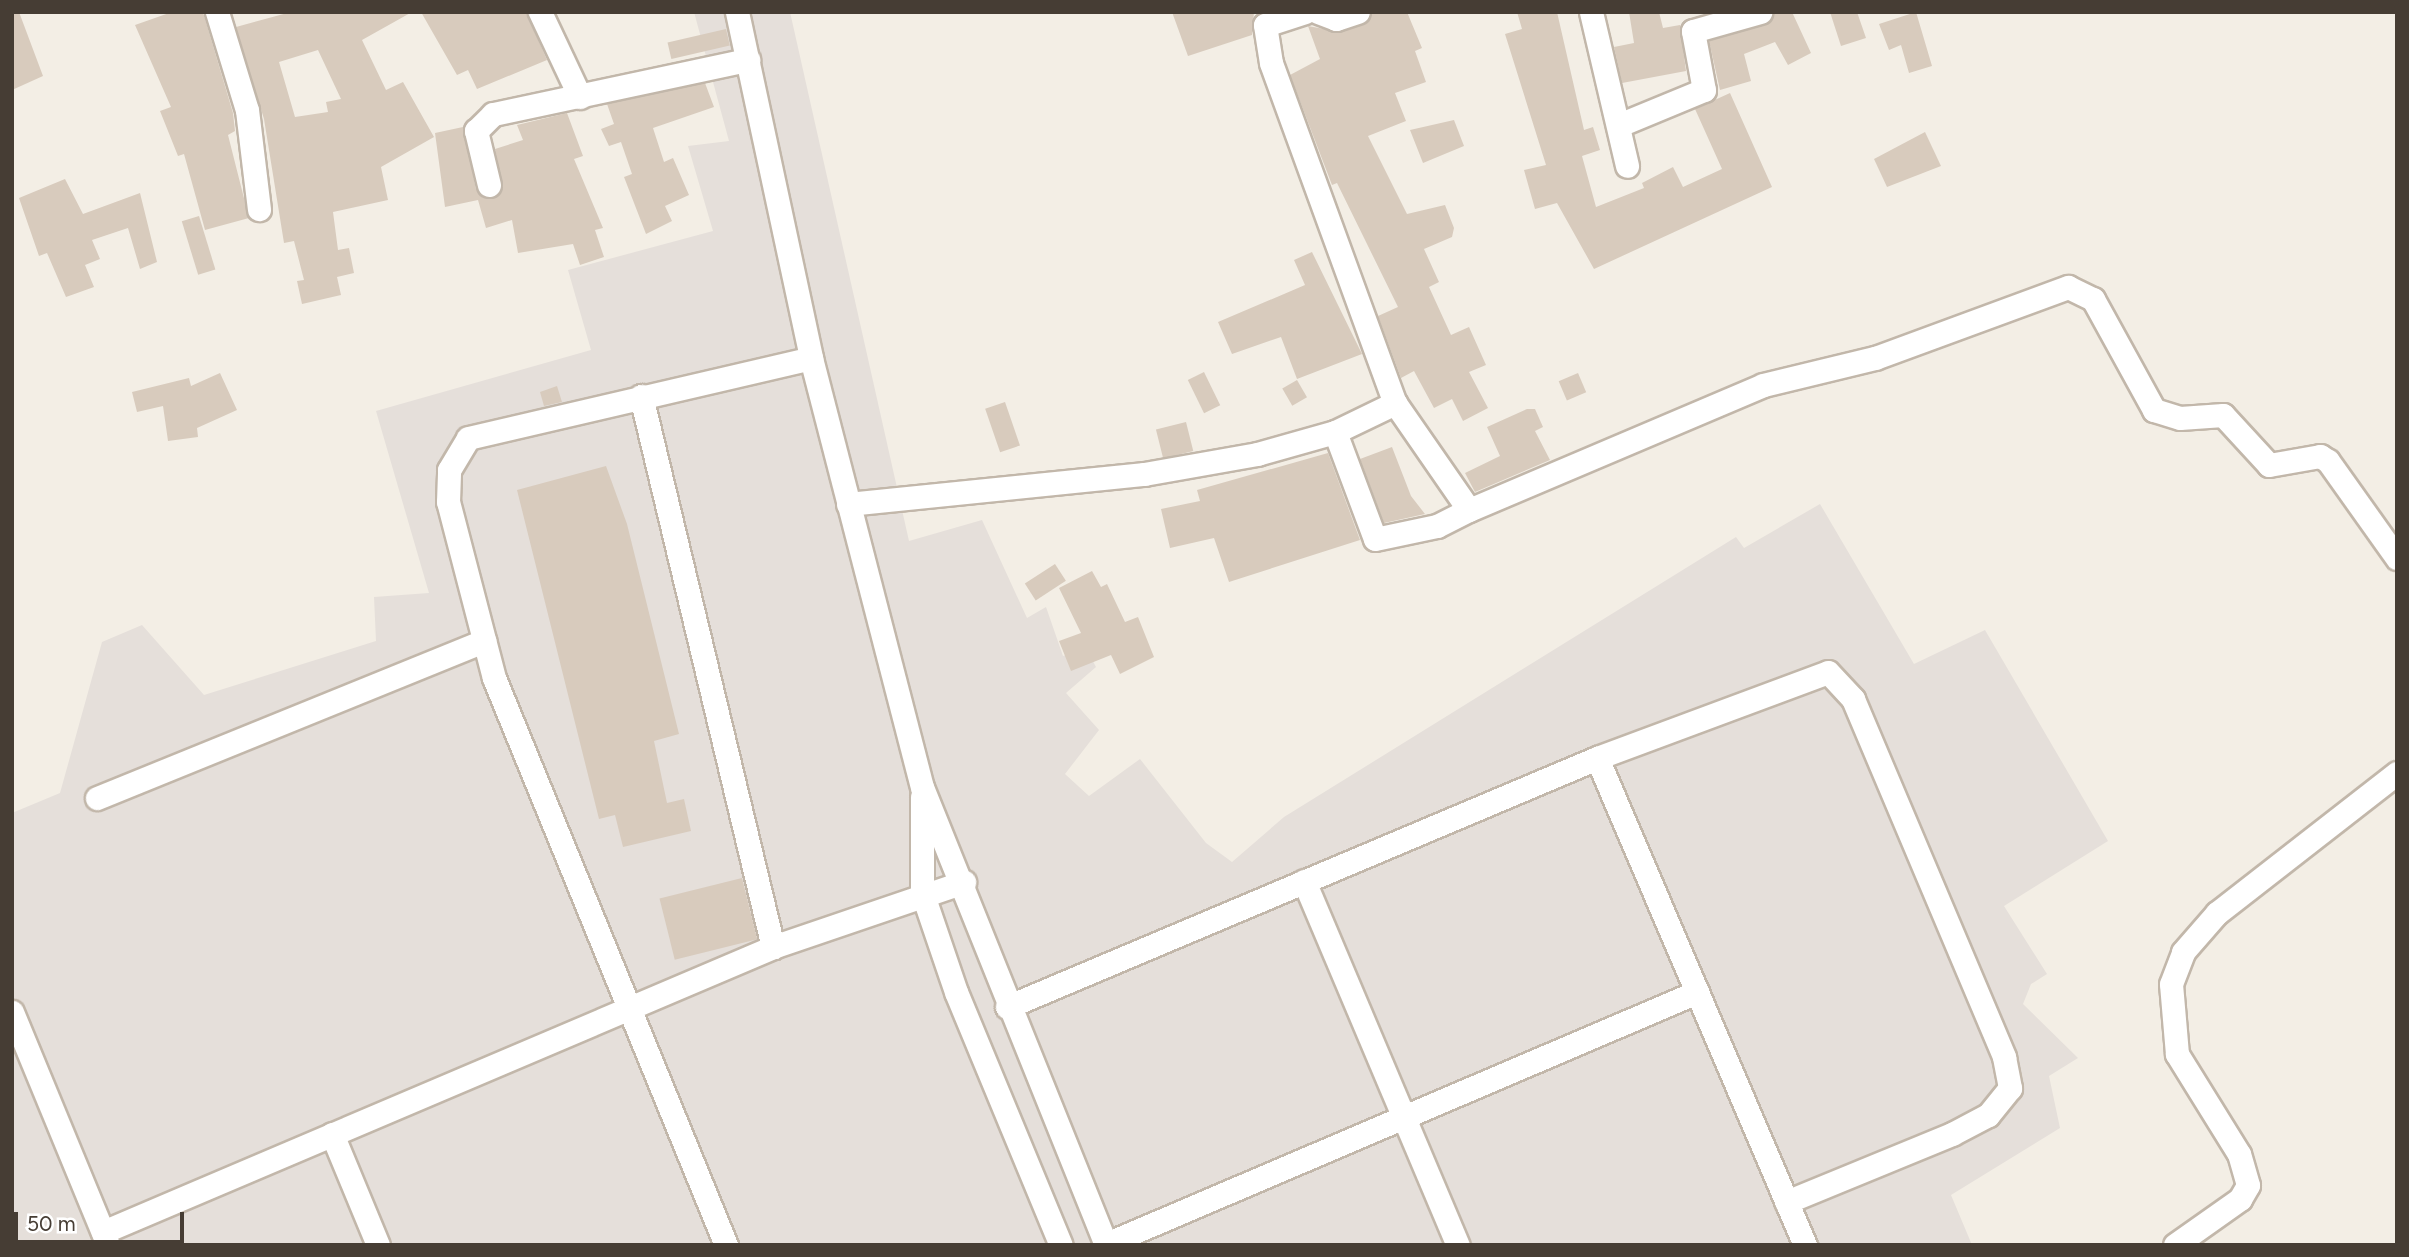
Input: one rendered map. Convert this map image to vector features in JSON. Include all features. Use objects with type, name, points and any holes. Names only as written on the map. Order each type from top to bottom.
[{"type":"street","points":[[217,12],[247,110],[259,209]]},
{"type":"street","points":[[540,12],[580,97]]},
{"type":"street","points":[[737,12],[811,358],[922,787],[964,882],[1007,1007],[1105,1245],[1403,1114],[1697,992]]},
{"type":"street","points":[[1305,12],[1263,19],[1276,76],[1395,403],[1469,510]]},
{"type":"street","points":[[1330,15],[1358,12]]},
{"type":"street","points":[[1591,12],[1627,166]]},
{"type":"street","points":[[1619,125],[1704,90],[1693,31],[1760,12]]},
{"type":"street","points":[[489,186],[476,131],[480,122],[580,97],[748,61]]},
{"type":"street","points":[[1335,432],[1375,539],[1437,526],[1763,385],[1875,358],[2068,287],[2093,299],[2154,410],[2180,418],[2223,415],[2269,466],[2308,457],[2328,461],[2397,558]]},
{"type":"street","points":[[726,1245],[627,1011],[484,641],[447,502],[456,450],[468,438],[811,358]]},
{"type":"street","points":[[641,396],[773,947]]},
{"type":"street","points":[[848,503],[1144,474],[1335,432],[1395,403]]},
{"type":"street","points":[[97,798],[484,641]]},
{"type":"street","points":[[1007,1007],[1597,758],[1804,675],[1828,672],[1853,699],[2004,1057],[2010,1088],[1988,1115],[1952,1134],[1786,1202]]},
{"type":"street","points":[[1597,758],[1804,1245]]},
{"type":"street","points":[[2175,1245],[2240,1199],[2248,1185],[2239,1154],[2177,1054],[2171,984],[2183,952],[2217,913],[2397,773]]},
{"type":"street","points":[[922,787],[922,892],[956,992],[1061,1245]]},
{"type":"street","points":[[1304,881],[1458,1245]]},
{"type":"street","points":[[12,1012],[105,1238],[332,1134],[773,947],[922,892],[964,882]]},
{"type":"street","points":[[332,1134],[378,1245]]},
{"type":"shaded area","points":[[694,12],[790,12],[909,541],[982,520],[1027,618],[1046,607],[1063,656],[1086,648],[1096,667],[1066,693],[1099,730],[1065,774],[1089,796],[1140,759],[1206,843],[1232,862],[1284,817],[1736,537],[1744,548],[1820,504],[1914,664],[1985,630],[2108,841],[2004,906],[2047,974],[2031,984],[2023,1004],[2078,1058],[2049,1076],[2060,1128],[1951,1195],[1972,1245],[12,1245],[12,813],[60,793],[102,642],[142,625],[204,695],[376,641],[374,597],[429,593],[376,411],[591,350],[568,270],[713,231],[688,146],[729,141]]},
{"type":"building","points":[[12,12],[19,12],[43,76],[12,90]]},
{"type":"building","points":[[172,12],[203,12],[233,113],[235,131],[228,135],[249,218],[205,230],[184,154],[178,156],[160,111],[171,107],[135,25]]},
{"type":"building","points":[[291,12],[412,12],[362,40],[386,90],[403,82],[434,137],[381,167],[388,200],[333,212],[338,250],[349,248],[354,273],[337,277],[341,295],[302,304],[297,281],[304,280],[294,241],[284,243],[264,119],[236,27]],"holes":[[[318,50],[341,99],[326,102],[328,112],[295,117],[279,62]]]},
{"type":"building","points":[[421,12],[526,12],[547,60],[477,89],[468,70],[457,75]]},
{"type":"building","points":[[1172,12],[1254,12],[1252,35],[1188,56]]},
{"type":"building","points":[[1372,12],[1407,12],[1422,48],[1415,51],[1426,82],[1395,93],[1406,121],[1368,136],[1407,214],[1445,205],[1454,228],[1452,237],[1424,249],[1439,282],[1429,287],[1451,335],[1469,327],[1486,365],[1469,372],[1488,408],[1463,421],[1452,399],[1434,408],[1414,371],[1401,378],[1378,316],[1398,307],[1337,183],[1332,185],[1290,75],[1320,59],[1308,26],[1340,32],[1368,22]]},
{"type":"building","points":[[1517,12],[1557,12],[1584,130],[1593,127],[1600,150],[1582,156],[1596,207],[1644,188],[1642,183],[1673,167],[1683,187],[1722,169],[1695,109],[1730,93],[1772,187],[1594,269],[1557,203],[1535,209],[1524,170],[1546,165],[1505,34],[1522,29]]},
{"type":"building","points":[[1629,12],[1659,12],[1663,28],[1680,25],[1686,71],[1622,83],[1614,47],[1634,43]]},
{"type":"building","points":[[1774,12],[1792,12],[1811,53],[1788,65],[1775,42],[1744,54],[1751,81],[1720,90],[1709,41],[1764,25]]},
{"type":"building","points":[[1830,12],[1857,12],[1866,38],[1841,46]]},
{"type":"building","points":[[1916,12],[1932,66],[1909,73],[1901,45],[1889,50],[1879,24]]},
{"type":"building","points":[[726,29],[730,46],[671,59],[668,42]]},
{"type":"building","points":[[705,83],[714,107],[653,128],[664,162],[673,158],[689,195],[665,206],[672,221],[646,234],[624,177],[632,174],[621,142],[609,146],[601,129],[614,124],[607,104]]},
{"type":"building","points":[[567,113],[583,156],[574,159],[603,228],[595,230],[604,257],[580,265],[573,244],[518,253],[512,220],[486,228],[478,200],[445,207],[435,133],[463,127],[476,189],[492,199],[503,188],[495,149],[523,140],[517,125]]},
{"type":"building","points":[[1454,120],[1464,146],[1423,163],[1410,130]]},
{"type":"building","points":[[1925,132],[1941,166],[1887,187],[1874,159]]},
{"type":"building","points":[[65,179],[83,214],[140,193],[157,262],[140,269],[128,228],[92,240],[100,259],[85,265],[94,287],[66,297],[47,253],[39,256],[19,198]]},
{"type":"building","points":[[199,216],[215,270],[198,275],[182,221]]},
{"type":"building","points":[[1312,252],[1362,354],[1297,379],[1281,337],[1232,354],[1218,322],[1305,285],[1294,260]]},
{"type":"building","points":[[1204,372],[1220,405],[1204,413],[1188,380]]},
{"type":"building","points":[[220,373],[237,410],[197,428],[198,437],[168,441],[163,406],[137,412],[132,392],[189,378],[191,386]]},
{"type":"building","points":[[1578,373],[1586,392],[1567,401],[1559,381]]},
{"type":"building","points":[[1297,380],[1307,397],[1292,406],[1282,388]]},
{"type":"building","points":[[557,386],[562,402],[544,406],[540,392]]},
{"type":"building","points":[[1005,402],[1020,445],[1000,452],[985,409]]},
{"type":"building","points":[[1527,409],[1535,409],[1543,427],[1535,431],[1550,460],[1475,492],[1465,473],[1500,456],[1487,427]]},
{"type":"building","points":[[1186,422],[1193,451],[1163,459],[1156,429]]},
{"type":"building","points":[[1392,447],[1411,496],[1425,514],[1384,523],[1360,459]]},
{"type":"building","points":[[1328,453],[1360,540],[1229,582],[1214,538],[1170,548],[1161,509],[1200,501],[1197,490]]},
{"type":"building","points":[[606,466],[627,524],[679,734],[654,741],[667,803],[684,799],[691,831],[623,847],[615,815],[599,819],[517,490]]},
{"type":"building","points":[[1055,564],[1066,581],[1036,600],[1025,584]]},
{"type":"building","points":[[1092,571],[1101,587],[1107,584],[1125,622],[1138,617],[1154,657],[1120,674],[1111,655],[1071,671],[1059,641],[1081,633],[1059,588]]},
{"type":"building","points":[[742,878],[757,939],[675,960],[660,899]]}]
